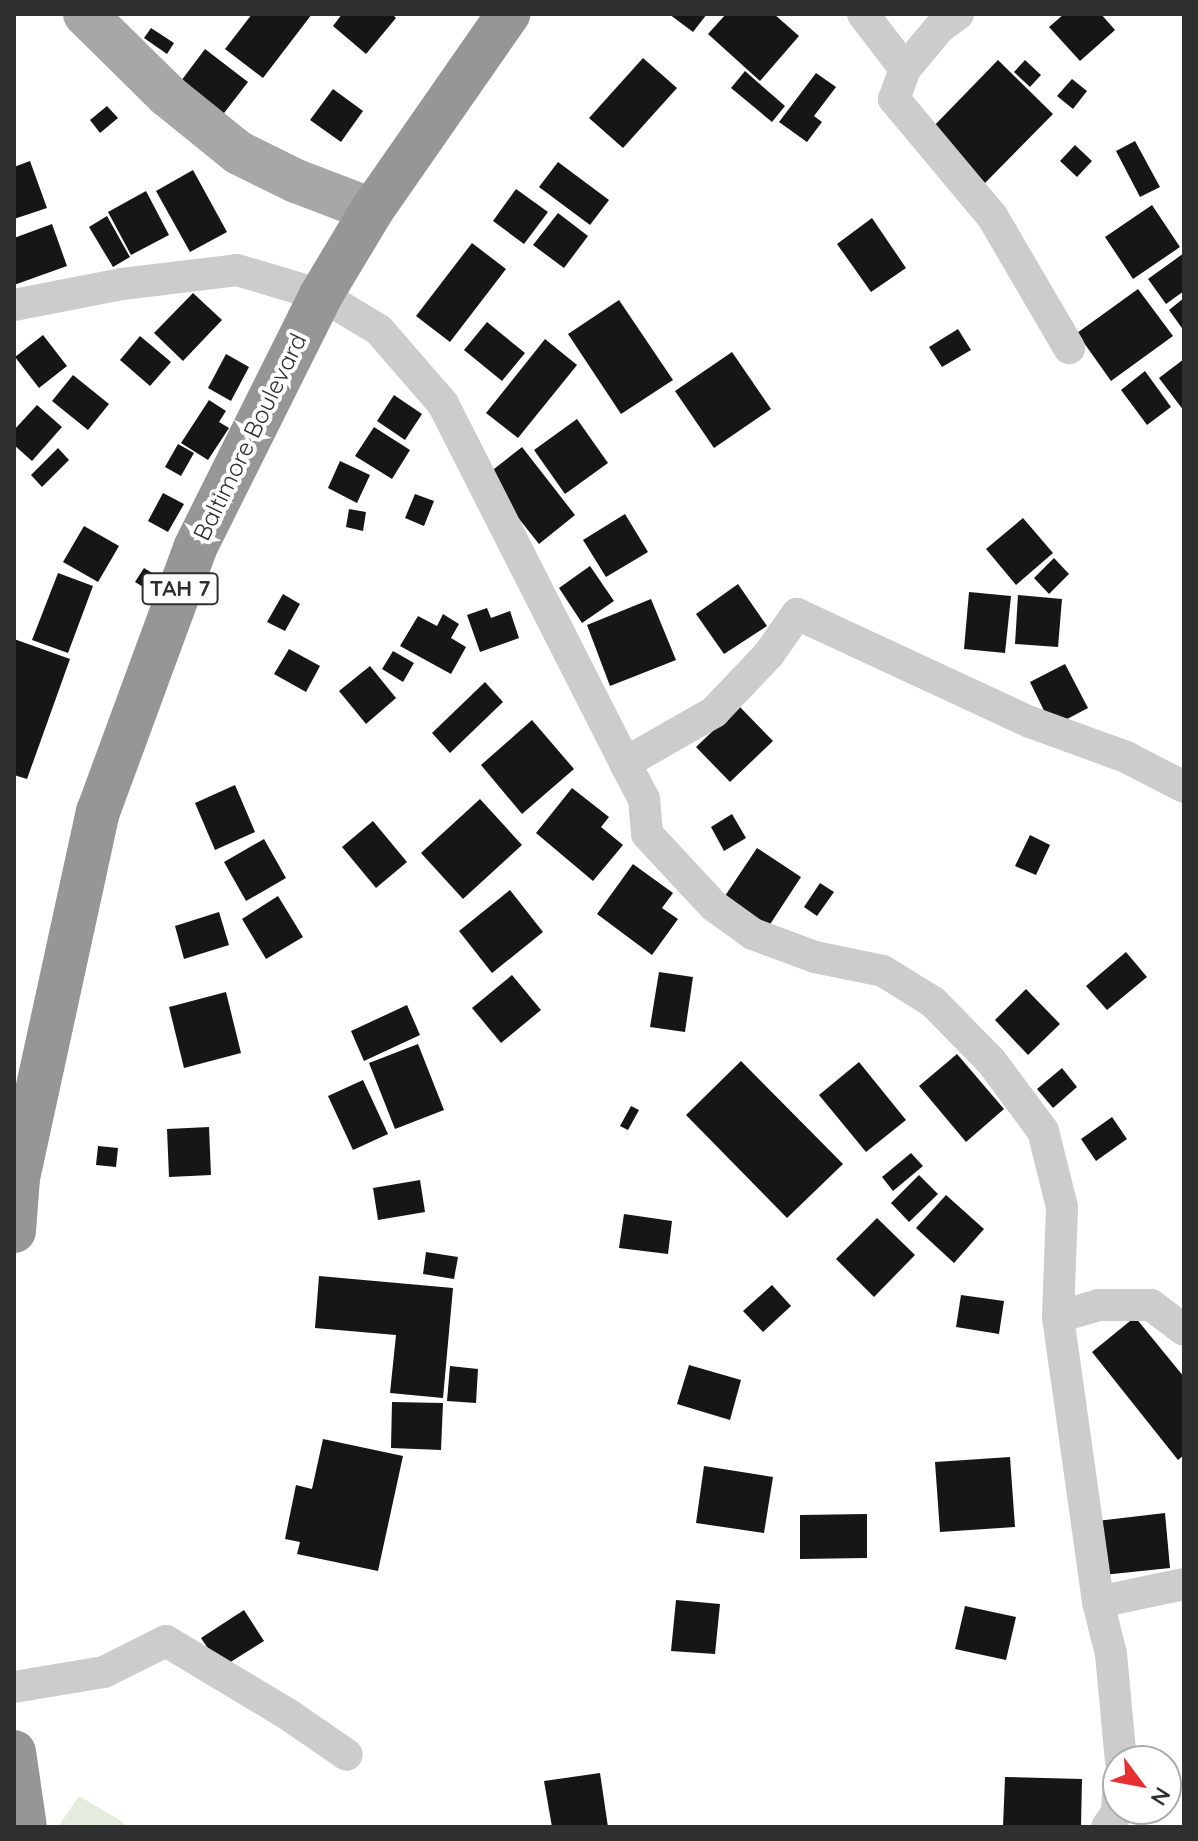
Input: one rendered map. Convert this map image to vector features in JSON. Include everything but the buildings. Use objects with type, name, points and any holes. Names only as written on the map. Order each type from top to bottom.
[{"type":"highway","name":"Baltimore Boulevard","points":[[14,1231],[18,1178],[98,812],[195,548],[321,295],[372,210],[508,14]]},
{"type":"highway","points":[[14,1752],[25,1827]]},
{"type":"main road","points":[[85,14],[167,95],[239,153],[296,181],[372,210]]},
{"type":"street","points":[[863,14],[905,69]]},
{"type":"street","points":[[958,14],[940,27],[905,69],[894,99],[992,216],[1069,348]]},
{"type":"street","points":[[14,305],[122,284],[237,270],[321,295],[379,330],[443,404],[644,799],[647,834],[714,906],[753,934],[815,957],[883,971],[933,1002],[991,1061],[1043,1131],[1062,1207],[1058,1317],[1098,1602],[1111,1654],[1120,1745]]},
{"type":"street","points":[[625,763],[714,712],[769,654],[797,614],[1030,722],[1126,757],[1184,787]]},
{"type":"street","points":[[1058,1317],[1099,1305],[1151,1305],[1184,1330]]},
{"type":"street","points":[[1098,1602],[1184,1584]]},
{"type":"street","points":[[14,1687],[104,1672],[166,1641],[289,1715],[347,1755]]},
{"type":"green space","points":[[79,1796],[123,1822],[125,1827],[58,1827]]}]
